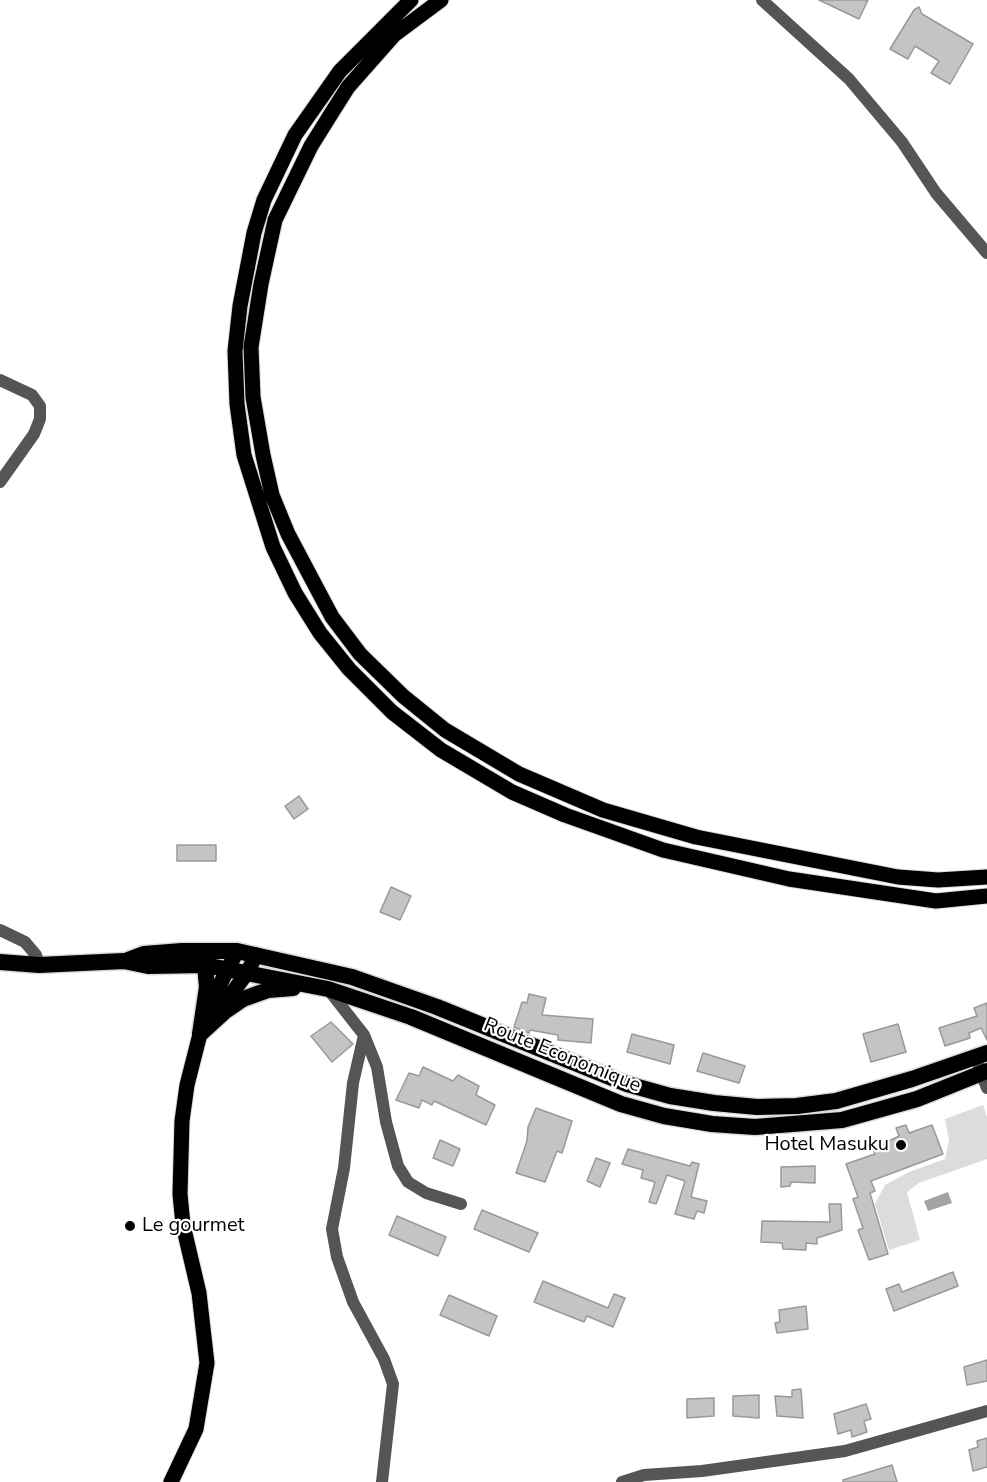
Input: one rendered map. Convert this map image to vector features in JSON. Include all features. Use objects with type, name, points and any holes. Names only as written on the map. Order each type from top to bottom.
[{"type":"highway","name":"Route Economique","points":[[124,962],[144,954],[237,951],[351,977],[437,1007],[627,1084],[670,1096],[714,1103],[767,1107],[836,1101],[912,1079],[981,1055]]},
{"type":"highway","name":"Route Economique","points":[[0,962],[39,965],[124,962],[148,966],[205,965],[325,989],[431,1026],[621,1104],[664,1116],[712,1124],[766,1127],[842,1120],[985,1078]]},
{"type":"highway","points":[[200,1034],[207,987],[205,965]]},
{"type":"highway","points":[[200,1034],[243,999],[268,990],[325,989]]},
{"type":"highway","points":[[431,1026],[437,1007]]},
{"type":"main road","points":[[411,0],[340,71],[295,135],[268,192],[254,233],[240,306],[235,351],[237,404],[244,455],[273,547],[295,592],[320,633],[349,669],[392,711],[441,750],[512,792],[565,815],[663,850],[789,879],[936,901],[987,896]]},
{"type":"main road","points":[[441,0],[394,35],[348,87],[311,146],[275,220],[261,284],[251,347],[253,397],[263,455],[272,495],[288,534],[332,617],[360,654],[403,696],[445,730],[519,774],[603,810],[696,837],[898,877],[948,880],[987,877]]},
{"type":"main road","points":[[171,1482],[196,1429],[207,1363],[199,1293],[183,1225],[180,1194],[182,1120],[187,1085],[200,1034],[237,951]]},
{"type":"main road","points":[[200,1034],[247,973],[256,955]]},
{"type":"street","points":[[762,0],[849,79],[902,142],[936,193],[987,253]]},
{"type":"street","points":[[0,380],[32,395],[40,406],[40,419],[34,434],[0,482]]},
{"type":"street","points":[[0,930],[25,942],[36,955],[39,965]]},
{"type":"street","points":[[325,989],[364,1035],[377,1067],[386,1122],[398,1166],[408,1182],[426,1193],[461,1204]]},
{"type":"street","points":[[364,1035],[352,1083],[344,1168],[332,1229],[337,1257],[352,1302],[384,1359],[393,1384],[382,1482]]},
{"type":"street","points":[[981,1055],[985,1078]]},
{"type":"street","points":[[622,1482],[644,1475],[702,1471],[845,1451],[987,1411]]},
{"type":"shaded area","points":[[983,1105],[987,1117],[987,1159],[919,1183],[907,1192],[920,1240],[889,1250],[875,1204],[885,1185],[909,1172],[945,1159],[949,1140],[945,1119]]},
{"type":"shaded area","points":[[948,1192],[952,1203],[928,1211],[924,1201]]},
{"type":"building","points":[[819,0],[868,0],[859,19]]},
{"type":"building","points":[[919,7],[922,14],[973,44],[950,84],[931,73],[939,61],[915,46],[908,59],[890,49],[914,10]]},
{"type":"building","points":[[299,796],[308,809],[294,819],[285,806]]},
{"type":"building","points":[[177,845],[216,845],[216,861],[177,861]]},
{"type":"building","points":[[391,887],[411,896],[400,920],[380,912]]},
{"type":"building","points":[[529,994],[546,998],[542,1015],[593,1019],[591,1043],[558,1040],[558,1035],[530,1030],[529,1033],[514,1027],[522,1002],[527,1003]]},
{"type":"building","points":[[987,1003],[987,1040],[981,1028],[969,1033],[970,1038],[945,1046],[939,1028],[977,1016],[974,1008]]},
{"type":"building","points":[[331,1022],[353,1044],[332,1062],[311,1036]]},
{"type":"building","points":[[898,1024],[906,1052],[871,1062],[863,1034]]},
{"type":"building","points":[[632,1034],[674,1045],[670,1064],[627,1052]]},
{"type":"building","points":[[703,1053],[745,1066],[739,1083],[697,1071]]},
{"type":"building","points":[[423,1067],[453,1081],[458,1075],[479,1086],[476,1095],[495,1105],[486,1125],[434,1101],[432,1105],[422,1100],[419,1108],[396,1100],[409,1073],[419,1076]]},
{"type":"building","points":[[536,1108],[572,1121],[562,1153],[557,1151],[545,1182],[516,1173],[527,1141],[528,1127]]},
{"type":"building","points":[[906,1125],[909,1133],[932,1125],[943,1154],[871,1181],[875,1191],[870,1193],[888,1254],[869,1260],[858,1230],[863,1228],[853,1199],[858,1197],[846,1164],[875,1154],[873,1149],[899,1136],[896,1128]]},
{"type":"building","points":[[440,1140],[460,1149],[453,1166],[433,1158]]},
{"type":"building","points":[[628,1149],[690,1166],[692,1162],[699,1164],[691,1197],[707,1201],[704,1213],[697,1211],[694,1219],[675,1214],[685,1181],[667,1175],[656,1204],[649,1202],[655,1182],[641,1178],[643,1170],[622,1164]]},
{"type":"building","points":[[596,1158],[610,1163],[600,1187],[587,1181]]},
{"type":"building","points":[[815,1166],[815,1183],[791,1182],[790,1186],[781,1187],[781,1167]]},
{"type":"building","points":[[829,1204],[841,1204],[842,1230],[817,1238],[817,1244],[806,1243],[806,1250],[783,1249],[782,1243],[761,1242],[762,1221],[830,1222]]},
{"type":"building","points":[[482,1210],[538,1233],[529,1252],[474,1229]]},
{"type":"building","points":[[397,1216],[446,1237],[438,1256],[389,1235]]},
{"type":"building","points":[[953,1272],[958,1286],[894,1311],[886,1289],[899,1284],[902,1292]]},
{"type":"building","points":[[543,1281],[608,1308],[614,1294],[625,1298],[613,1327],[587,1316],[584,1322],[534,1302]]},
{"type":"building","points":[[449,1295],[497,1316],[489,1336],[440,1315]]},
{"type":"building","points":[[806,1306],[808,1329],[777,1333],[775,1323],[780,1322],[779,1310]]},
{"type":"building","points":[[987,1360],[987,1381],[967,1385],[964,1367]]},
{"type":"building","points":[[801,1389],[803,1418],[777,1416],[775,1396],[792,1397],[792,1390]]},
{"type":"building","points":[[759,1395],[759,1418],[733,1416],[733,1396]]},
{"type":"building","points":[[714,1398],[714,1416],[687,1418],[687,1399]]},
{"type":"building","points":[[866,1404],[871,1419],[864,1421],[867,1432],[852,1437],[851,1430],[838,1434],[834,1414]]},
{"type":"building","points":[[987,1438],[987,1467],[973,1471],[969,1450],[978,1447],[977,1441]]},
{"type":"building","points":[[892,1465],[897,1482],[843,1482],[843,1480]]},
{"type":"place","name":"Hotel Masuku","points":[[901,1145]]},
{"type":"place","name":"Le gourmet","points":[[130,1226]]}]
